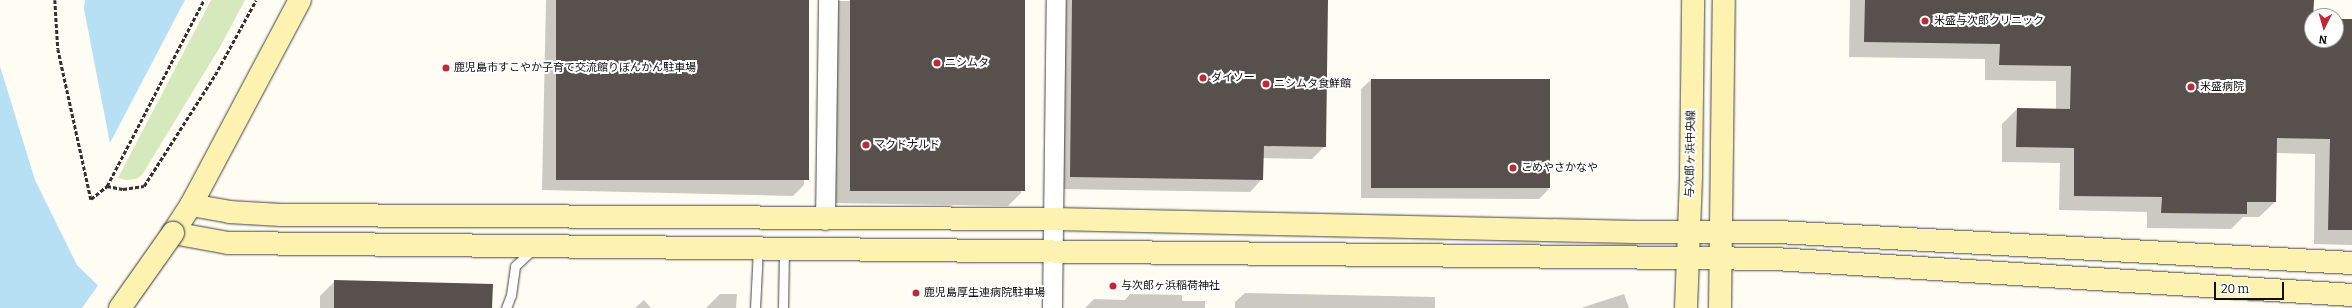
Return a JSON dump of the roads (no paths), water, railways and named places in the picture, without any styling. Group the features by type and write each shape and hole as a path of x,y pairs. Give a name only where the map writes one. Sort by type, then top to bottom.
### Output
{"street":[{"path":"120,308 191,205 300,0"},
{"path":"824,250 828,0"},
{"path":"1052,308 1054,251 1056,0"},
{"name":"与次郎ヶ浜中央線","path":"1686,308 1689,232 1693,0"},
{"path":"1720,308 1724,0"},
{"path":"191,205 229,212 281,215 825,220 1054,219 1689,232 1778,232 2352,263"},
{"path":"536,246 538,218"},
{"path":"1339,255 1340,224"},
{"path":"173,233 228,243 1339,255 1687,257 2133,281 2352,295"},
{"path":"2133,281 2136,252"}],"lane":[{"path":"506,308 511,295 515,266 536,246"},
{"path":"755,308 758,249"},
{"path":"783,308 784,249"}],"water":[{"path":"85,0 185,0 110,143 84,9"},
{"path":"0,66 35,180 77,265 121,308 0,308"}],"place":[{"name":"米盛与次郎クリニック","path":"1925,21"},
{"name":"ニシムタ","path":"937,63"},
{"name":"鹿児島市すこやか子育て交流館りぼんかん駐車場","path":"446,68"},
{"name":"ダイソー","path":"1203,78"},
{"name":"ニシムタ食鮮館","path":"1266,84"},
{"name":"米盛病院","path":"2191,87"},
{"name":"マクドナルド","path":"866,145"},
{"name":"こめやさかなや","path":"1513,168"},
{"name":"与次郎ヶ浜稲荷神社","path":"1113,286"},
{"name":"鹿児島厚生連病院駐車場","path":"916,293"}]}
